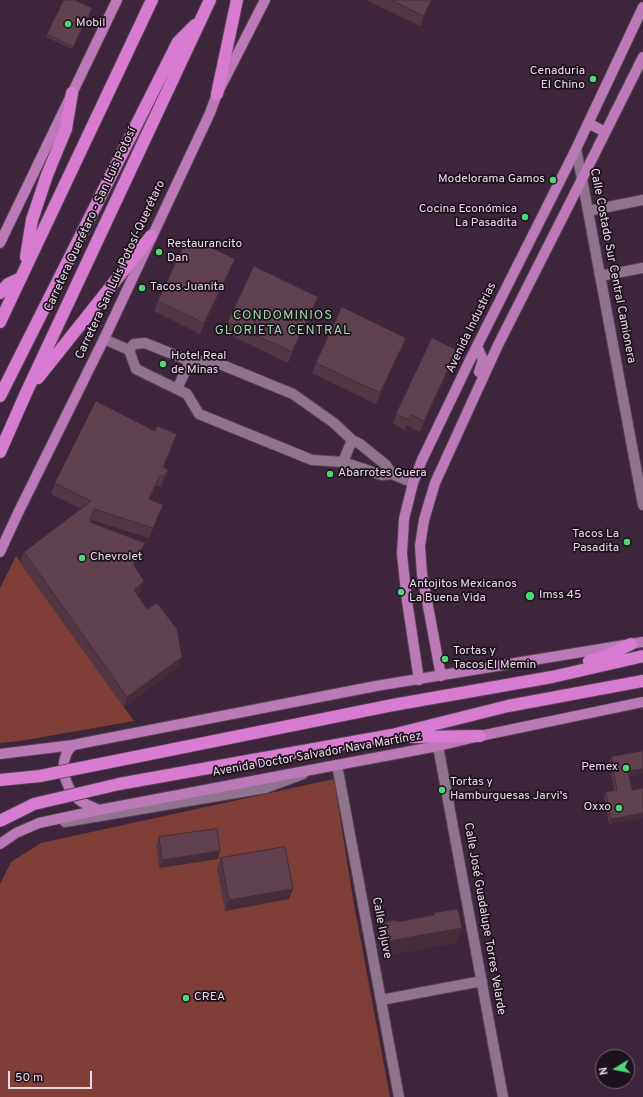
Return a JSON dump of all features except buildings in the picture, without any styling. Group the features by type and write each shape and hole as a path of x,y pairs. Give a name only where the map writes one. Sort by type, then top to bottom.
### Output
{"highway":[{"path":"0,322 152,0"},
{"name":"Carretera Querétaro - San Luis Potosí","path":"0,452 26,393 210,0"},
{"path":"217,94 237,0"},
{"path":"0,396 178,42 200,20"},
{"path":"0,293 8,284 22,275 32,220 47,175 66,129 72,93"},
{"path":"26,393 151,236"},
{"path":"552,677 570,666 612,654 631,644"},
{"path":"3,778 40,776 393,705 552,677 643,656"},
{"name":"Avenida Doctor Salvador Nava Martínez","path":"0,821 34,804 120,784 392,735 508,706 643,682"},
{"path":"392,735 415,737 480,736"}],"main road":[{"path":"0,244 117,0"},
{"name":"Carretera San Luis Potosí-Querétaro","path":"0,552 104,339 210,113 217,94 265,0"},
{"name":"Avenida Industrias","path":"419,680 402,554 404,519 413,483 422,460 477,346 576,149 643,7"},
{"path":"441,676 423,582 420,546 424,520 435,483 498,345 643,56"},
{"path":"588,123 605,132"},
{"path":"474,395 474,387 483,360 477,346"},
{"path":"0,754 73,745 368,687 419,680 643,642"},
{"name":"Avenida Doctor Salvador Nava Martínez","path":"0,844 16,833 39,823 99,813 337,764 438,746 643,702"},
{"path":"73,745 66,755 63,765 64,777 75,796 99,813"}],"street":[{"name":"Calle Costado Sur Central Camionera","path":"576,149 600,276 639,462 643,505"},
{"path":"588,211 643,200"},
{"path":"600,276 643,268"},
{"path":"104,339 129,350 136,369 187,394 199,414 312,460 343,462 382,475 392,474 413,483"},
{"path":"129,350 134,344 145,343 190,361 214,362 293,394 334,423 352,440 360,444 386,465 392,474"},
{"path":"177,389 190,361"},
{"path":"343,462 352,440"},
{"name":"Calle José Guadalupe Torres Velarde","path":"438,746 503,1097"},
{"name":"Calle Injuve","path":"337,764 399,1097"},
{"path":"381,1000 482,981"}],"shaded area":[{"path":"16,556 134,721 20,741 0,743 0,588"},
{"name":"CREA","path":"334,779 353,899 390,1097 0,1097 0,884 11,862 41,843"}],"place":[{"name":"Mobil","path":"68,24"},
{"name":"Cenaduria El Chino","path":"593,79"},
{"name":"Modelorama Gamos","path":"553,180"},
{"name":"Cocina Económica La Pasadita","path":"525,217"},
{"name":"Restaurancito Dan","path":"159,252"},
{"name":"Tacos Juanita","path":"142,288"},
{"name":"Hotel Real de Minas","path":"163,364"},
{"name":"Abarrotes Guera","path":"330,474"},
{"name":"Tacos La Pasadita","path":"627,542"},
{"name":"Chevrolet","path":"82,558"},
{"name":"Antojitos Mexicanos La Buena Vida","path":"401,592"},
{"name":"Imss 45","path":"530,596"},
{"name":"Tortas y Tacos El Memin","path":"445,659"},
{"name":"Pemex","path":"626,768"},
{"name":"Tortas y Hamburguesas Jarvi's","path":"442,790"},
{"name":"Oxxo","path":"619,808"},
{"name":"CREA","path":"186,998"}],"district":[{"name":"CONDOMINIOS GLORIETA CENTRAL","path":"283,324"}]}
